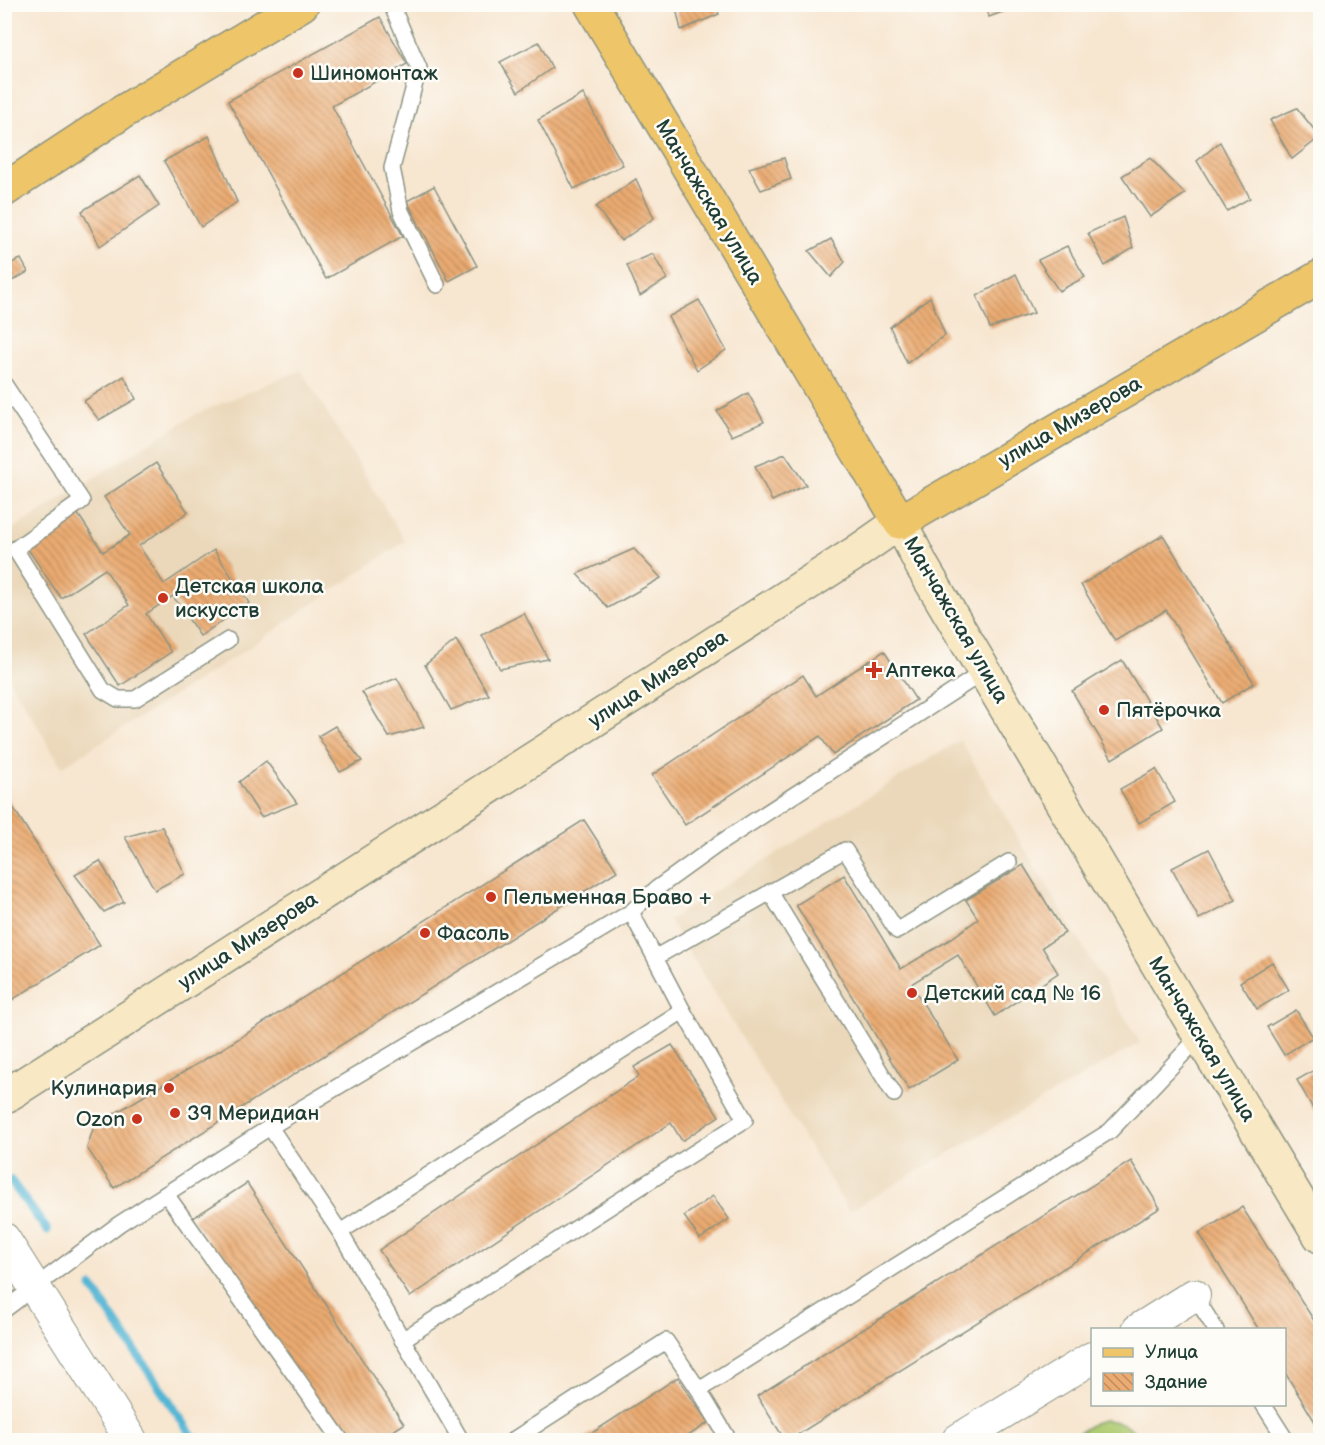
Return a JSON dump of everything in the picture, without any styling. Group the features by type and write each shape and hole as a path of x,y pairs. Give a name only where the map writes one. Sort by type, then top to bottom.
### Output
{"main road":[{"path":"4,190 121,113 302,4"},
{"name":"Манчажская улица","path":"591,4 900,522 922,566 1200,1036 1315,1216"},
{"name":"улица Мизерова","path":"4,1097 804,586 900,522 1320,277"}],"street":[{"path":"4,1239 131,1440"},
{"path":"1140,1328 1194,1295"},
{"path":"958,1440 1091,1359"}],"lane":[{"path":"391,4 419,68 392,168 401,211 437,285"},
{"path":"4,384 82,501 15,549 104,690 118,699 135,699 228,640"},
{"path":"4,1310 119,1224 165,1194 270,1127 631,912 656,889 717,845 985,671"},
{"path":"656,957 845,850 897,932 1009,862"},
{"path":"770,892 894,1094"},
{"path":"402,1340 745,1120 683,1011 631,912"},
{"path":"340,1232 683,1011"},
{"path":"699,1390 1110,1131 1200,1036"},
{"path":"270,1127 340,1232 462,1440"},
{"path":"165,1194 341,1440"},
{"path":"1194,1295 1215,1328"},
{"path":"513,1440 666,1341 729,1440"},
{"path":"1264,1406 1286,1440"}],"shaded area":[{"name":"Детская школа искусств","path":"301,370 405,541 238,655 62,767 5,672 5,534 196,414"},
{"name":"Детский сад № 16","path":"960,740 1140,1043 849,1211 669,920"}],"green space":[{"path":"1103,1420 1125,1425 1141,1440 1067,1440"}],"building":[{"path":"675,4 715,4 719,14 681,30"},
{"path":"985,4 1015,4 1016,7 989,17"},
{"path":"380,17 407,64 332,106 403,236 326,279 228,101"},
{"path":"539,42 552,68 518,92 500,62"},
{"path":"583,94 623,165 574,189 538,120"},
{"path":"1297,108 1320,137 1292,159 1270,120"},
{"path":"209,136 237,202 201,227 164,161"},
{"path":"1220,142 1250,198 1227,211 1197,161"},
{"path":"784,158 791,179 761,190 749,168"},
{"path":"1150,158 1185,194 1150,217 1122,176"},
{"path":"140,175 159,206 100,246 82,211"},
{"path":"636,179 654,218 621,241 596,207"},
{"path":"434,186 477,266 449,281 407,201"},
{"path":"1123,217 1133,248 1105,266 1088,233"},
{"path":"831,239 845,262 831,277 809,251"},
{"path":"1067,246 1085,277 1059,291 1038,260"},
{"path":"653,254 667,279 640,296 627,265"},
{"path":"21,259 28,272 10,282 4,273 4,266"},
{"path":"1016,274 1034,313 990,328 977,296"},
{"path":"930,297 945,335 907,363 890,327"},
{"path":"699,300 726,350 697,370 668,317"},
{"path":"124,376 136,399 99,420 84,401"},
{"path":"748,393 764,422 732,436 717,411"},
{"path":"785,454 806,485 772,501 755,466"},
{"name":"Детская школа искусств","path":"156,463 188,512 139,546 164,584 214,550 249,603 200,636 173,596 146,614 171,652 120,686 86,634 129,605 105,569 61,598 27,548 78,514 103,552 130,535 104,497"},
{"path":"1163,535 1254,683 1222,703 1166,610 1115,641 1081,585"},
{"path":"634,549 661,578 608,608 577,574"},
{"path":"524,613 548,659 500,669 482,635"},
{"path":"456,640 489,695 451,710 425,665"},
{"path":"884,651 916,700 833,755 820,736 685,825 652,775 803,675 816,696"},
{"path":"1122,660 1163,728 1112,759 1072,691"},
{"path":"397,678 424,727 389,737 362,692"},
{"path":"335,726 362,761 340,772 318,736"},
{"path":"266,761 297,803 261,817 239,782"},
{"path":"1156,769 1175,802 1139,823 1120,789"},
{"path":"4,793 100,945 4,1005"},
{"path":"584,820 617,871 114,1188 87,1148 94,1126 222,1049"},
{"path":"162,827 185,874 155,890 125,837"},
{"path":"1209,849 1236,900 1199,919 1172,868"},
{"path":"100,861 124,902 104,912 75,875"},
{"path":"1023,865 1065,933 1042,947 1058,973 995,1016 958,955 911,984 958,1060 909,1090 796,905 844,875 901,969 949,940 978,919 966,900"},
{"path":"1272,962 1289,990 1257,1009 1240,982"},
{"path":"1296,1010 1313,1037 1284,1055 1267,1027"},
{"path":"672,1045 719,1116 682,1141 671,1123 410,1297 379,1250 639,1076 634,1067"},
{"path":"1320,1067 1320,1121 1297,1080"},
{"path":"1131,1161 1160,1208 789,1440 785,1440 757,1396"},
{"path":"247,1183 404,1424 379,1440 338,1440 193,1218"},
{"path":"713,1196 729,1219 700,1239 684,1216"},
{"path":"1242,1207 1320,1330 1320,1430 1286,1374 1286,1328 1258,1328 1199,1233"},
{"path":"678,1377 708,1423 682,1440 581,1440"}],"waterway":[{"path":"10,1180 47,1230"},
{"path":"92,1287 195,1440"}],"place":[{"name":"Шиномонтаж","path":"298,73"},
{"name":"Детская школа искусств","path":"163,598"},
{"name":"Аптека","path":"874,670"},
{"name":"Пятёрочка","path":"1104,710"},
{"name":"Пельменная Браво +","path":"491,897"},
{"name":"Фасоль","path":"425,933"},
{"name":"Детский сад № 16","path":"912,993"},
{"name":"Кулинария","path":"169,1088"},
{"name":"39 Меридиан","path":"175,1113"},
{"name":"Ozon","path":"137,1119"}]}
